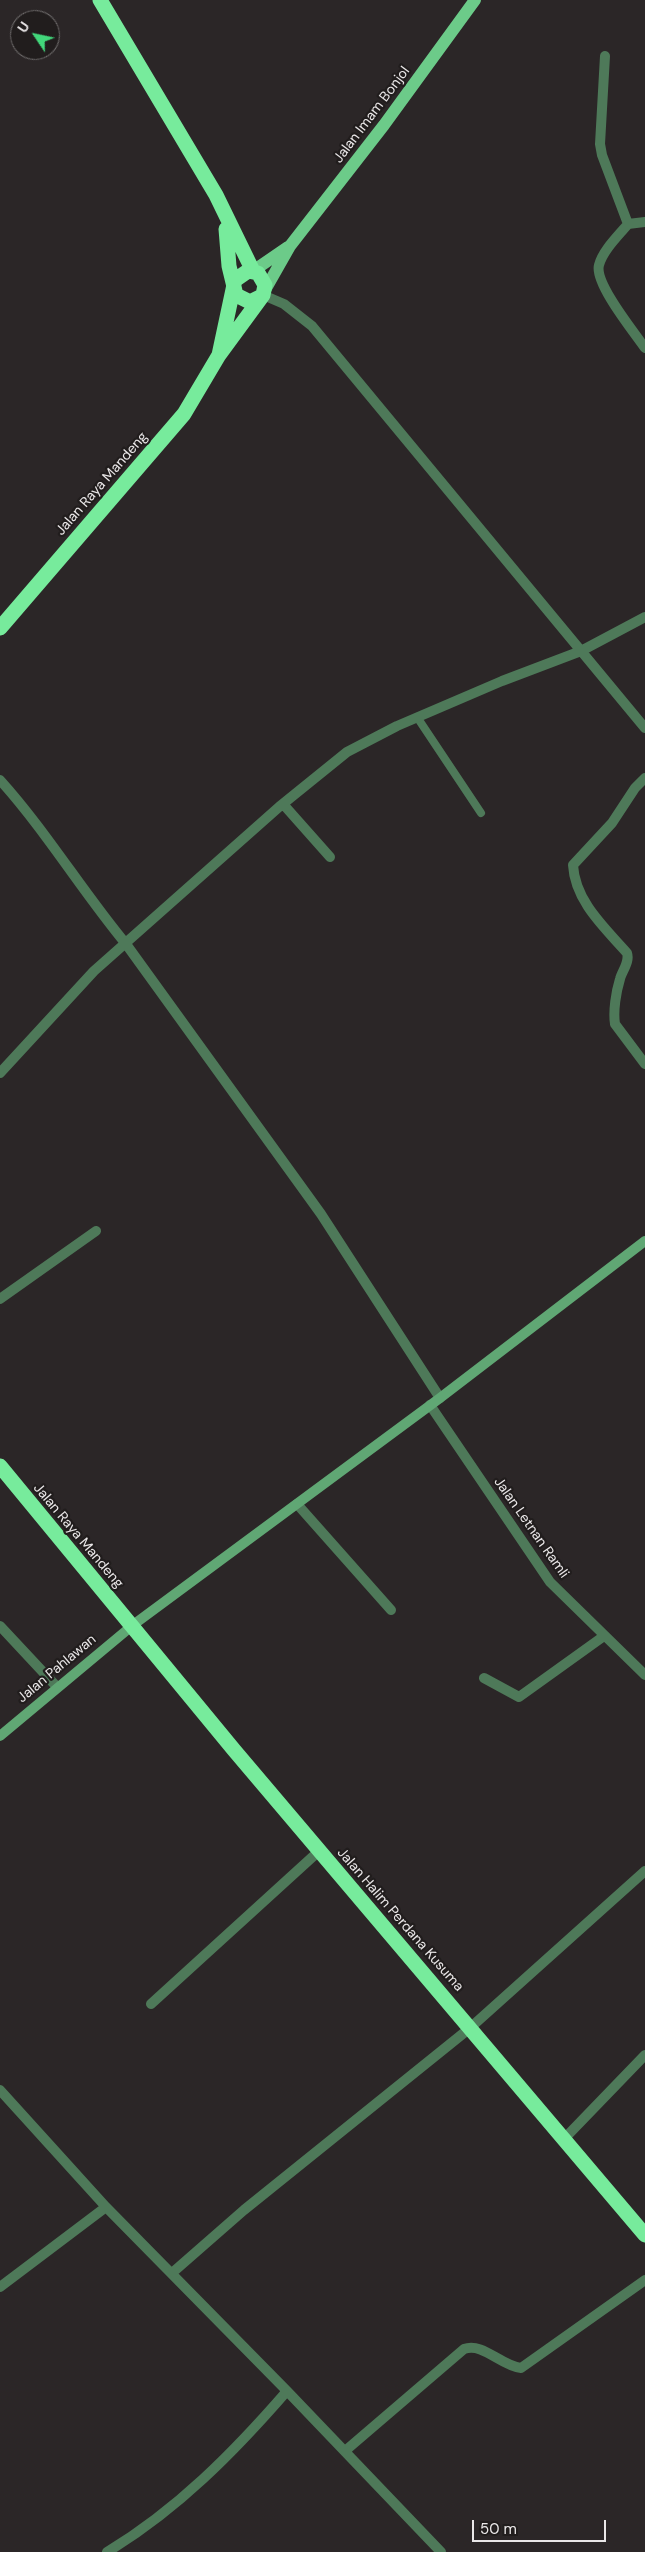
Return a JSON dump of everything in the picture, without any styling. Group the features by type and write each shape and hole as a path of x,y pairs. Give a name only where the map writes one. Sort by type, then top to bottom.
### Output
{"highway":[{"path":"100,0 211,186 253,271"},
{"path":"224,213 229,244 229,266 234,290 240,299 250,302 259,299 264,292"},
{"path":"248,271 253,271 262,276 264,292 219,356 238,276 248,271"},
{"name":"Jalan Raya Mandeng","path":"0,628 184,414 202,388 219,356"},
{"name":"Jalan Raya Mandeng","path":"0,1466 64,1546 133,1625"},
{"name":"Jalan Halim Perdana Kusuma","path":"133,1625 319,1851 645,2235"}],"main road":[{"name":"Jalan Imam Bonjol","path":"290,246 384,125 475,0"},
{"path":"253,271 290,246"},
{"path":"264,292 290,246"},
{"name":"Jalan Pahlawan","path":"0,1736 133,1625 440,1398 645,1241"}],"street":[{"path":"605,56 600,144 602,155 628,224"},
{"path":"645,222 628,224 598,266 607,292 645,348"},
{"path":"264,292 284,304 312,326 645,728"},
{"path":"0,1073 94,971 283,804 347,752 373,737 417,717 502,681 581,652 645,617"},
{"path":"645,778 635,788 612,823 574,865 574,882 582,898 597,920 629,957 619,981 614,1017 616,1024 645,1064"},
{"path":"0,780 17,799 93,904 126,944 321,1214 440,1398"},
{"path":"283,804 330,856"},
{"path":"0,1299 96,1231"},
{"name":"Jalan Letnan Ramli","path":"430,1405 550,1582 645,1675"},
{"path":"297,1504 391,1610"},
{"path":"0,1626 57,1687"},
{"path":"484,1678 519,1697 604,1636"},
{"path":"151,2004 319,1851"},
{"path":"172,2273 244,2210 470,2028 645,1872"},
{"path":"563,2140 645,2055"},
{"path":"0,2090 106,2206 288,2391 441,2552"},
{"path":"0,2287 106,2206"},
{"path":"345,2451 464,2349 478,2348 512,2367 521,2368 645,2280"},
{"path":"107,2552 149,2524 215,2470 288,2391"}],"lane":[{"path":"417,717 481,813"}]}
